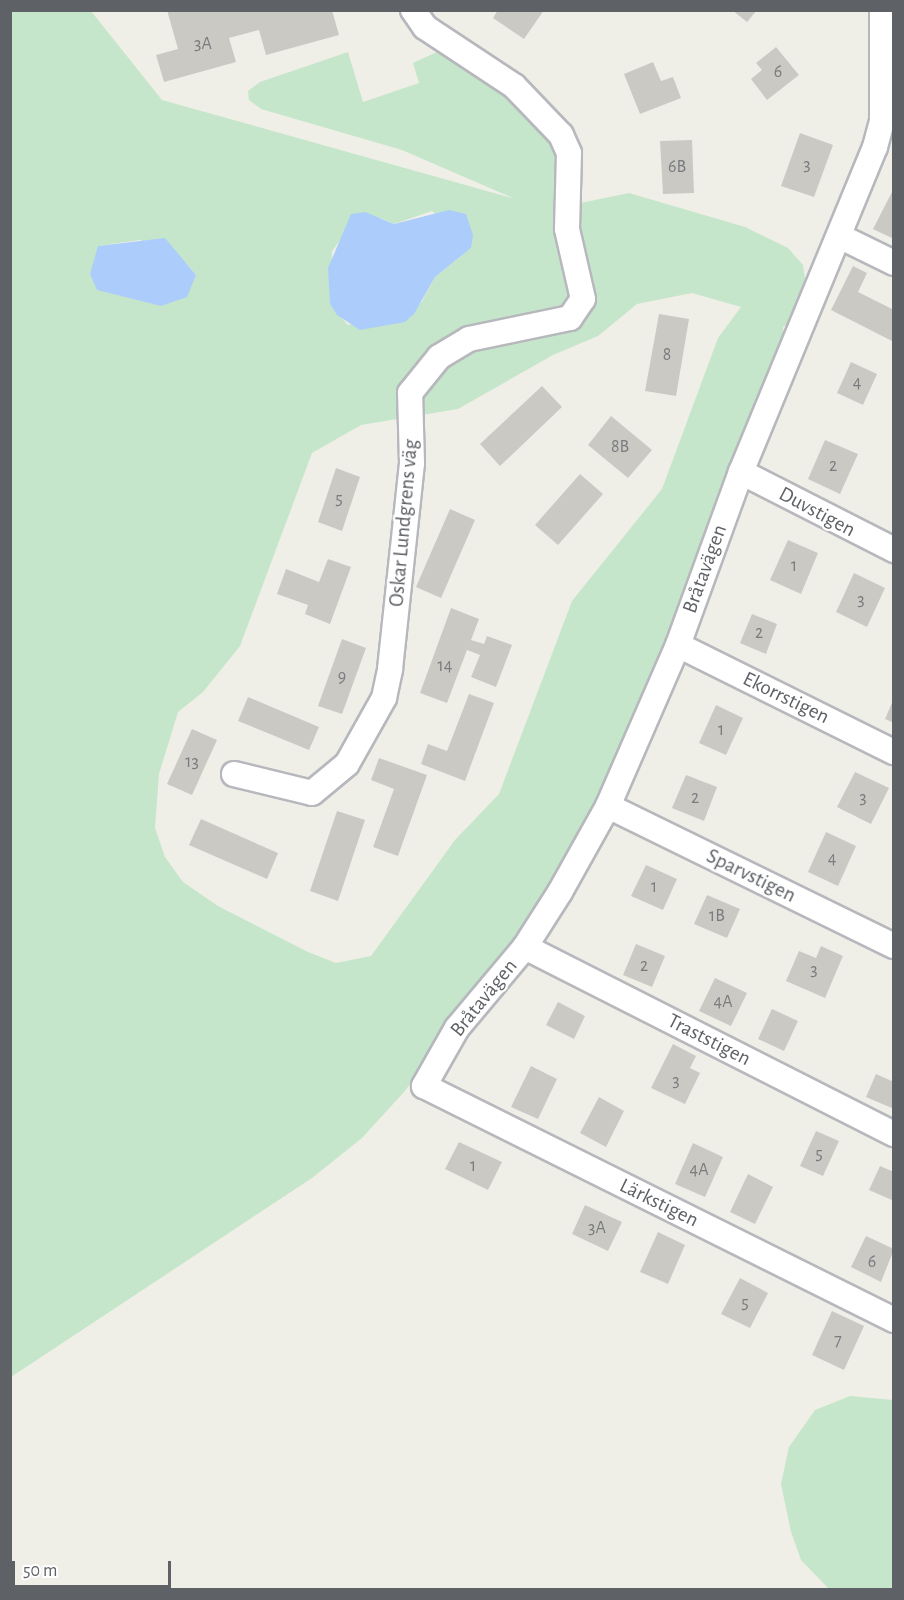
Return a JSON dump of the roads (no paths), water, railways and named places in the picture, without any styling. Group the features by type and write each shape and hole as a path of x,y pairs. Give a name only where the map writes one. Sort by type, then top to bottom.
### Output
{"street":[{"name":"Oskar Lundgrens väg","path":"234,774 312,793 347,764 384,698 390,669 412,463 410,393 439,357 469,339 570,318 583,299 567,229 569,153 561,135 514,86 425,27 413,10"},
{"name":"Bråtavägen","path":"424,1086 457,1028 525,946 608,806 678,645 741,472 841,237 882,121 882,10"},
{"path":"841,237 894,263"},
{"name":"Duvstigen","path":"741,472 894,550"},
{"name":"Ekorrstigen","path":"678,645 894,752"},
{"name":"Sparvstigen","path":"608,806 894,946"},
{"name":"Traststigen","path":"525,946 894,1134"},
{"name":"Lärkstigen","path":"424,1086 894,1320"}],"water":[{"path":"449,210 466,214 473,235 471,248 435,277 414,314 405,322 360,330 337,315 330,304 328,268 351,214 365,212 394,224"},
{"path":"165,238 196,275 187,297 161,306 97,290 90,274 98,246"}]}
